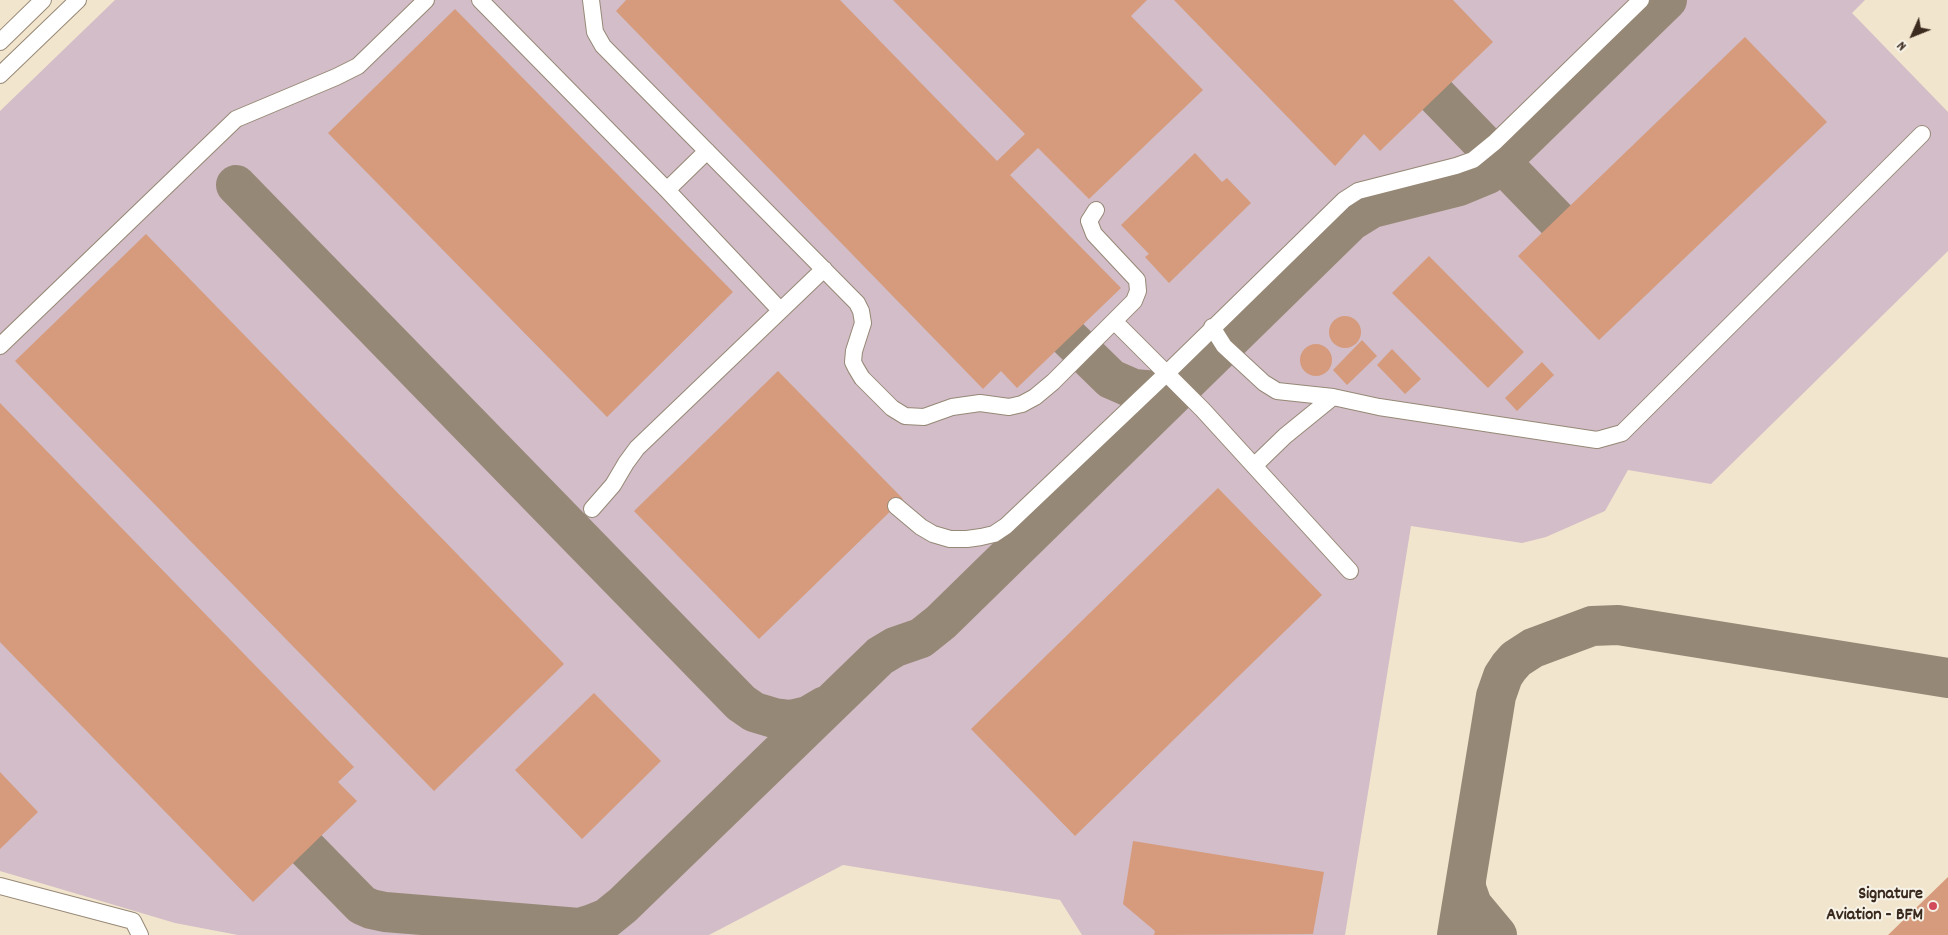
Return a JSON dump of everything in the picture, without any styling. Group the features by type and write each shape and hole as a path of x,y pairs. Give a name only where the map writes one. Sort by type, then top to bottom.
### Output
{"street":[{"path":"0,42 43,0"},
{"path":"0,75 78,0"},
{"path":"0,346 236,119 358,66 426,0"},
{"path":"480,0 667,190 780,310"},
{"path":"590,0 595,32 603,46 857,303 861,311 863,323 854,351 853,362 862,378 892,408 905,416 924,417 952,407 980,404 1009,406 1022,404 1053,382 1134,300 1138,291 1137,280 1094,234 1089,221 1096,210"},
{"path":"896,506 921,527 933,534 950,539 967,540 994,534 1006,526 1166,374 1344,200 1358,191 1473,160 1495,142 1641,0"},
{"path":"1212,327 1224,346 1264,383 1278,391 1333,397 1379,407 1597,440 1622,432 1922,134"},
{"path":"667,190 707,151"},
{"path":"592,509 614,484 626,462 637,448 824,269"},
{"path":"1114,320 1203,410 1350,572"},
{"path":"1254,466 1286,436 1333,397"},
{"path":"0,886 133,921 140,935"}],"shaded area":[{"path":"115,0 1865,0 1852,13 1948,112 1948,251 1711,484 1628,470 1605,511 1546,537 1522,543 1411,526 1345,935 1082,935 1060,900 843,865 709,935 238,935 175,923 0,871 0,111"}],"building":[{"path":"626,0 840,0 997,161 1025,134 893,0 1147,0 1131,16 1203,90 1089,199 1038,148 1010,175 1121,288 1017,388 1001,371 983,389 616,11"},
{"path":"1174,0 1453,0 1493,42 1380,151 1364,134 1335,166"},
{"path":"455,9 733,292 607,417 328,133"},
{"path":"1745,37 1827,122 1599,340 1518,256"},
{"path":"1195,153 1222,182 1227,178 1251,203 1169,283 1145,257 1149,254 1121,225"},
{"path":"146,234 564,664 434,791 15,361"},
{"path":"1429,256 1524,352 1488,388 1392,293"},
{"path":"1345,316 1357,320 1361,332 1357,344 1345,348 1333,344 1329,332 1333,320"},
{"path":"1362,340 1377,356 1347,385 1333,370"},
{"path":"1316,344 1322,345 1327,349 1331,354 1331,366 1327,371 1322,375 1316,376 1310,375 1305,371 1301,366 1300,360 1301,354 1305,349 1310,345"},
{"path":"1392,349 1421,379 1405,394 1377,365"},
{"path":"1542,362 1554,375 1517,411 1505,398"},
{"path":"778,371 903,499 759,639 634,511"},
{"path":"0,403 354,767 338,782 357,801 253,902 0,642"},
{"path":"1218,488 1322,595 1075,836 971,729"},
{"path":"594,693 661,761 582,839 515,770"},
{"path":"0,772 38,812 0,849"},
{"path":"1133,841 1324,872 1313,934 1154,935 1155,931 1123,904"},
{"name":"Signature Aviation - BFM","path":"1948,877 1948,935 1888,935"}],"taxiway":[{"path":"307,849 362,905 371,909 385,912 579,928 607,918 623,905 880,656 895,647 921,638 941,622 1351,221 1372,208 1459,186 1488,174 1667,0"},
{"path":"1437,96 1556,219"},
{"path":"236,185 741,703 754,712 774,718 791,720 808,716 825,706"},
{"path":"1069,338 1111,379 1134,389 1157,391 1177,386 1188,379"},
{"path":"1457,935 1496,696 1503,676 1509,667 1516,659 1533,648 1592,626 1618,625 1948,678"},
{"path":"1466,880 1466,888 1472,905 1497,935"}],"place":[{"name":"Signature Aviation - BFM","path":"1933,906"}]}
